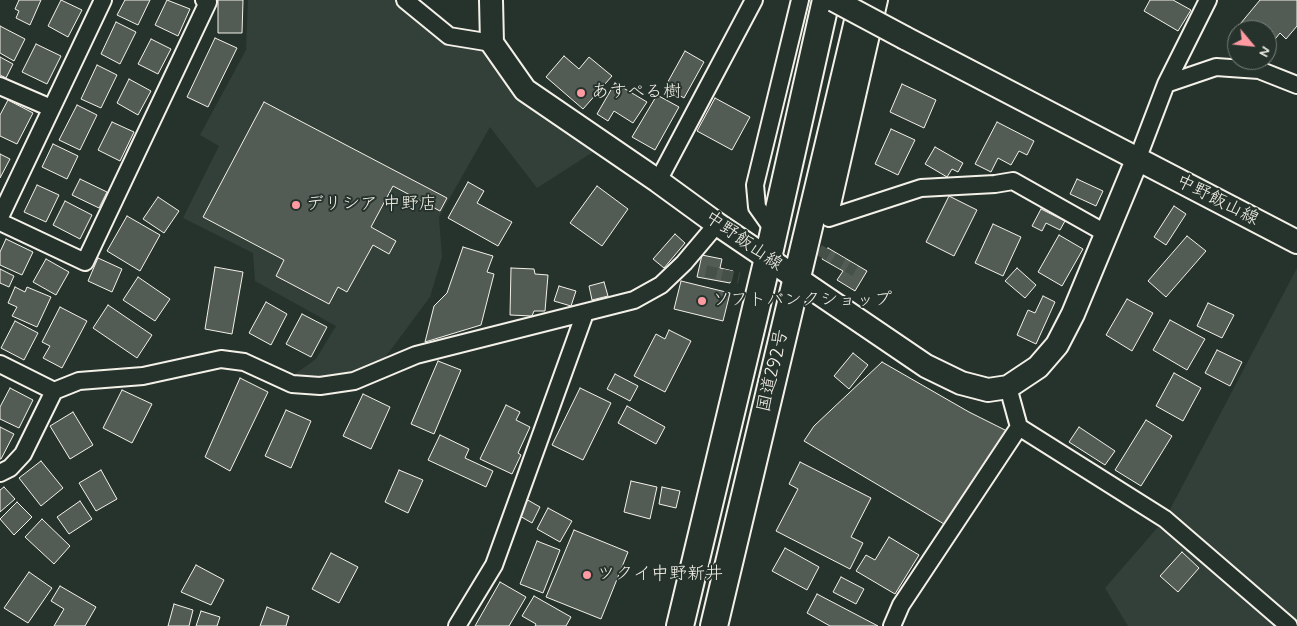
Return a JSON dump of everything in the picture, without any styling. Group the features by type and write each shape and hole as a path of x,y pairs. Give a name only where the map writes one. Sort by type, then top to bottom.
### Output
{"highway":[{"name":"国道292号","path":"680,626 768,258 826,0"},
{"name":"国道292号","path":"714,626 863,0"}],"main road":[{"path":"491,0 492,43"},
{"name":"中野飯山線","path":"834,0 1297,242"},
{"name":"中野飯山線","path":"492,43 525,90 717,224 926,366 961,383 988,390 1008,387 1038,367 1057,345 1073,314 1137,160"}],"street":[{"path":"0,217 102,0"},
{"path":"0,222 85,262 208,2 204,0"},
{"path":"405,0 449,36 492,43"},
{"path":"658,181 754,0"},
{"path":"774,231 757,207 755,185 800,0"},
{"path":"879,0 829,218 921,188 995,184 1013,181 1107,234"},
{"path":"1137,160 1166,84 1208,0"},
{"path":"1166,84 1216,67 1259,70 1297,86"},
{"path":"0,86 51,108"},
{"path":"0,473 10,468 23,454 54,391 79,380 143,376 221,359 244,362 292,384 320,386 354,381 416,355 634,300 661,285 684,263 717,224"},
{"path":"457,626 494,565 586,313"},
{"path":"0,364 54,391"},
{"path":"1008,387 1019,427 1165,519 1289,626"},
{"path":"892,626 901,605 1019,427"}],"shaded area":[{"path":"248,0 405,0 449,36 492,43 525,90 604,145 537,188 490,127 439,217 442,257 430,297 375,371 354,381 285,381 316,359 336,326 255,281 253,253 183,218 219,146 200,135 246,50"},
{"path":"1297,268 1297,626 1128,626 1105,588 1165,519"}],"building":[{"path":"19,0 41,0 30,25 16,18 19,11 15,9"},
{"path":"61,0 82,10 68,37 48,26"},
{"path":"125,0 150,0 138,25 117,15"},
{"path":"167,0 190,9 178,36 155,25"},
{"path":"218,0 243,0 242,33 218,33"},
{"path":"1150,0 1173,0 1191,10 1178,31 1144,11"},
{"path":"1260,0 1297,0 1297,26 1286,39 1280,33 1277,37 1277,20 1243,20"},
{"path":"116,22 136,32 120,64 101,54"},
{"path":"0,26 25,39 14,61 0,53"},
{"path":"215,38 237,48 208,107 187,97"},
{"path":"151,39 171,49 158,74 138,64"},
{"path":"36,44 61,56 47,84 22,72"},
{"path":"685,51 704,62 684,98 665,87"},
{"name":"あすぺる樹","path":"564,56 579,69 589,57 612,76 583,109 546,77"},
{"path":"0,57 13,64 6,78 0,75"},
{"path":"97,65 117,75 101,108 81,99"},
{"path":"129,79 151,91 138,115 117,103"},
{"path":"615,83 647,102 633,123 614,111 608,121 597,114"},
{"path":"902,84 936,100 924,128 890,112"},
{"path":"657,95 679,107 655,150 632,137"},
{"path":"715,98 750,117 732,150 697,131"},
{"path":"8,100 33,113 17,144 0,136 0,115"},
{"name":"デリシア 中野店","path":"264,102 447,198 440,211 393,186 371,227 396,241 389,254 373,245 347,292 338,287 329,304 276,276 284,260 203,217"},
{"path":"77,105 97,115 80,150 59,140"},
{"path":"112,122 134,132 120,161 98,150"},
{"path":"997,122 1034,141 1027,155 1019,151 1011,165 998,158 991,172 975,164"},
{"path":"891,129 915,140 898,175 875,164"},
{"path":"53,144 78,156 67,179 42,167"},
{"path":"935,147 963,163 958,172 952,169 947,177 925,164"},
{"path":"0,154 10,159 0,178"},
{"path":"80,179 107,192 99,208 72,195"},
{"path":"1077,179 1103,191 1096,206 1070,194"},
{"path":"468,182 484,191 477,203 512,222 498,246 448,218"},
{"path":"37,185 59,195 46,222 24,212"},
{"path":"597,186 628,209 602,246 570,223"},
{"path":"949,196 977,210 954,256 926,242"},
{"path":"158,197 179,211 164,233 143,219"},
{"path":"65,201 92,215 80,239 53,225"},
{"path":"1174,206 1186,214 1166,245 1154,237"},
{"path":"1041,209 1065,221 1060,230 1046,223 1042,231 1032,226"},
{"path":"127,216 160,235 140,271 107,251"},
{"path":"993,224 1021,237 1003,276 975,263"},
{"path":"675,234 685,243 664,268 653,259"},
{"path":"1059,235 1083,249 1062,286 1038,272"},
{"path":"1187,236 1206,251 1166,297 1148,281"},
{"path":"6,239 33,252 22,275 0,265 0,252"},
{"path":"463,247 493,256 487,272 494,274 481,325 425,342 434,306 447,293"},
{"path":"828,248 867,271 855,291 837,280 843,271 822,259"},
{"path":"702,255 722,259 720,268 733,271 730,283 697,277"},
{"path":"98,258 122,269 112,292 88,281"},
{"path":"46,259 69,272 56,295 33,282"},
{"path":"215,267 243,272 232,334 205,329"},
{"path":"511,268 534,269 535,274 548,275 545,311 534,311 532,316 510,315"},
{"path":"1017,268 1036,285 1025,298 1005,281"},
{"path":"0,269 14,276 9,287 0,283"},
{"path":"138,277 170,299 155,321 123,300"},
{"name":"ソフトバンクショップ","path":"681,281 730,293 723,321 674,309"},
{"path":"604,282 608,296 592,300 589,286"},
{"path":"559,286 576,291 571,306 554,301"},
{"path":"15,287 25,292 27,287 51,297 37,327 12,316 17,307 8,303"},
{"path":"1043,296 1055,302 1036,344 1017,335 1028,310 1035,313"},
{"path":"1127,299 1153,313 1132,351 1106,335"},
{"path":"266,302 287,314 271,345 249,333"},
{"path":"1208,303 1234,315 1222,338 1197,326"},
{"path":"108,305 152,335 137,358 93,328"},
{"path":"60,307 87,321 62,368 43,358 50,346 42,342"},
{"path":"302,314 327,327 311,357 286,344"},
{"path":"1170,320 1205,339 1187,370 1153,350"},
{"path":"15,321 38,333 24,360 1,348"},
{"path":"669,330 691,341 665,392 634,376 656,334 665,339"},
{"path":"1217,350 1242,362 1230,386 1205,373"},
{"path":"853,353 868,365 849,389 834,376"},
{"path":"438,361 461,370 434,434 411,424"},
{"path":"882,362 969,412 1007,431 944,524 804,441 814,426"},
{"path":"1174,373 1201,388 1183,421 1156,406"},
{"path":"615,374 638,386 630,401 607,389"},
{"path":"240,378 268,392 230,471 205,457"},
{"path":"10,388 33,400 19,428 0,419 0,407"},
{"path":"580,388 611,403 583,460 552,445"},
{"path":"122,390 152,404 132,443 103,428"},
{"path":"363,394 390,407 371,449 343,436"},
{"path":"506,405 520,412 516,420 530,427 518,453 521,455 512,474 480,459"},
{"path":"627,406 665,427 656,444 618,423"},
{"path":"286,410 311,421 291,468 265,456"},
{"path":"73,412 93,445 70,459 50,426"},
{"path":"1146,420 1172,436 1141,486 1115,470"},
{"path":"0,427 14,434 1,459 0,459"},
{"path":"1079,427 1115,451 1105,465 1069,442"},
{"path":"440,435 469,449 465,458 493,471 486,487 428,460"},
{"path":"41,461 63,488 41,506 19,478"},
{"path":"800,462 871,498 851,537 863,543 850,569 776,531 798,489 789,484"},
{"path":"101,470 117,499 96,511 79,483"},
{"path":"399,470 423,480 408,513 385,502"},
{"path":"631,481 657,487 650,519 624,512"},
{"path":"4,487 15,499 0,512 0,490"},
{"path":"662,487 680,491 676,508 659,504"},
{"path":"526,499 540,507 532,523 518,515"},
{"path":"80,501 92,519 69,534 57,517"},
{"path":"17,502 32,517 14,535 0,519"},
{"path":"548,508 572,521 560,542 537,529"},
{"path":"42,519 70,546 54,564 25,537"},
{"name":"ツクイ中野新井","path":"574,530 628,552 601,619 546,597"},
{"path":"889,537 919,555 895,594 856,571 866,555 875,560"},
{"path":"537,541 560,550 543,593 520,584"},
{"path":"785,548 819,567 807,590 772,571"},
{"path":"1182,552 1199,568 1178,592 1160,576"},
{"path":"331,553 358,567 339,603 312,589"},
{"path":"196,565 224,580 211,605 181,592"},
{"path":"29,572 52,588 28,623 4,608"},
{"path":"841,577 864,589 856,604 833,592"},
{"path":"500,582 526,597 509,626 475,626"},
{"path":"60,586 96,607 85,626 54,626 64,609 51,601"},
{"path":"817,594 878,626 830,626 807,613"},
{"path":"534,596 571,617 566,626 535,626 536,624 522,616"},
{"path":"174,604 193,610 189,626 168,626"},
{"path":"267,607 289,616 286,626 260,626"},
{"path":"201,611 220,617 217,626 196,626"}],"tunnel":[{"path":"819,250 855,271"},
{"path":"706,271 739,278"}],"place":[{"name":"あすぺる樹","path":"581,93"},
{"name":"デリシア 中野店","path":"296,205"},
{"name":"ソフトバンクショップ","path":"702,301"},
{"name":"ツクイ中野新井","path":"587,575"}]}
